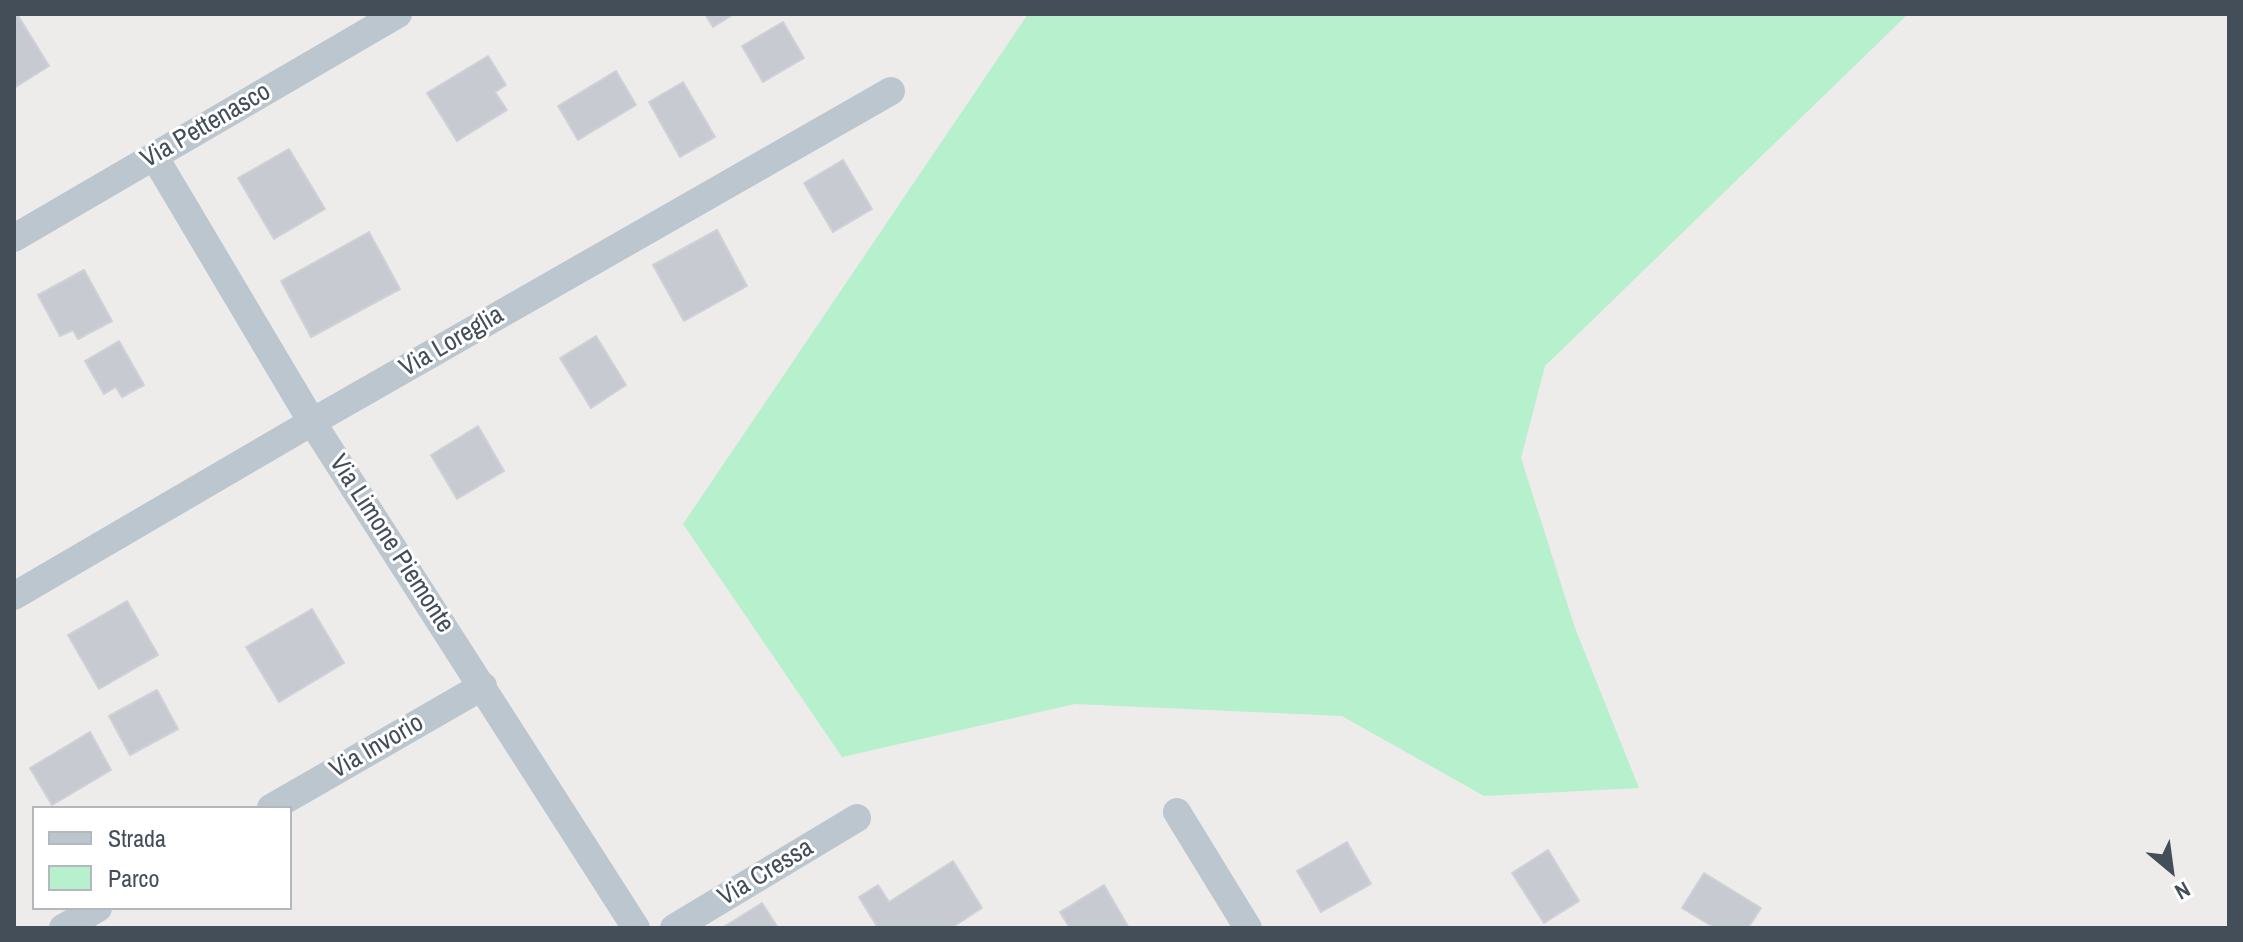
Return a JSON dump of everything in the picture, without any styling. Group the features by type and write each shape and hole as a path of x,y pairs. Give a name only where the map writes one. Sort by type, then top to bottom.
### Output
{"street":[{"name":"Via Pettenasco","path":"14,238 398,14"},
{"name":"Via Loreglia","path":"14,596 891,91"},
{"name":"Via Limone Piemonte","path":"154,156 312,422 636,928"},
{"name":"Via Invorio","path":"274,806 483,686"},
{"path":"1177,812 1248,928"},
{"name":"Via Cressa","path":"674,928 857,818"},
{"path":"63,928 94,910"}],"green space":[{"path":"1028,14 1908,14 1545,366 1521,458 1575,628 1639,788 1484,796 1342,716 1075,704 842,757 683,524"}],"building":[{"path":"14,14 17,14 49,66 14,88"},
{"path":"705,14 734,14 713,27"},
{"path":"783,22 804,58 763,82 742,46"},
{"path":"488,56 506,85 495,92 507,110 457,141 427,93"},
{"path":"616,71 636,105 578,140 558,106"},
{"path":"683,82 715,137 680,157 649,102"},
{"path":"289,149 325,209 274,239 238,178"},
{"path":"843,160 872,209 833,232 804,183"},
{"path":"717,230 747,286 684,321 653,265"},
{"path":"369,232 400,289 311,337 281,281"},
{"path":"84,270 112,321 78,339 73,330 60,336 38,295"},
{"path":"596,336 626,385 591,408 560,358"},
{"path":"119,341 144,385 122,397 116,387 104,394 85,361"},
{"path":"478,426 504,471 457,499 431,455"},
{"path":"127,601 158,655 99,689 68,635"},
{"path":"312,609 344,663 279,702 246,647"},
{"path":"157,690 178,729 130,755 109,716"},
{"path":"90,732 111,770 52,805 30,768"},
{"path":"1347,842 1371,884 1321,912 1297,871"},
{"path":"1548,850 1579,901 1544,923 1512,873"},
{"path":"953,861 982,908 951,928 878,928 859,897 878,885 889,902"},
{"path":"1704,873 1761,908 1748,928 1715,928 1682,908"},
{"path":"1104,885 1129,928 1070,928 1060,912"},
{"path":"762,903 778,928 722,928"}]}
